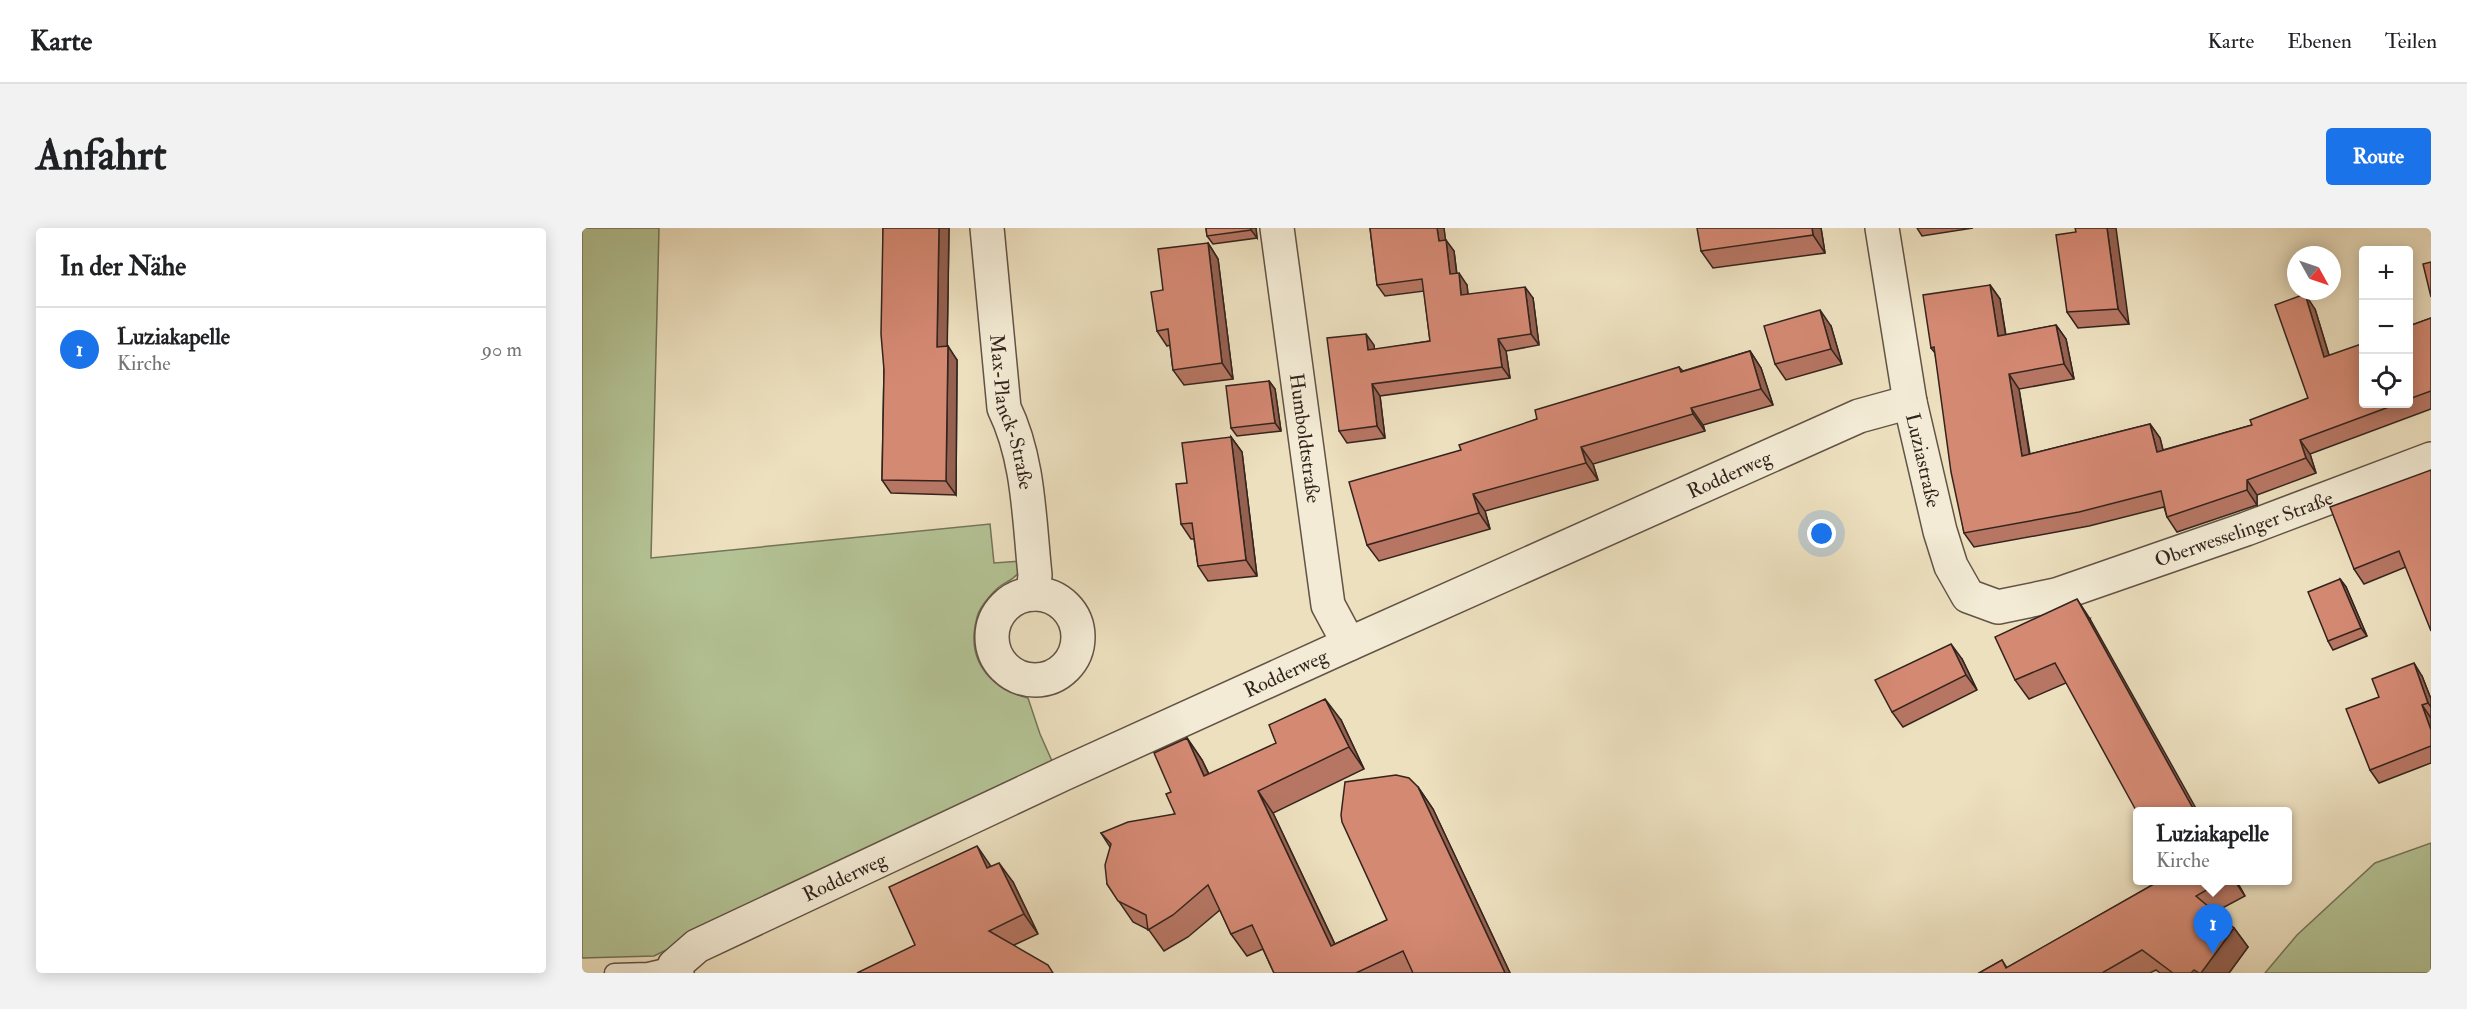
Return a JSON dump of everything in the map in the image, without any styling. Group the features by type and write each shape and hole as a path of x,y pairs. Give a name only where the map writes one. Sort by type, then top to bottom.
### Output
{"street":[{"name":"Max-Planck-Straße","path":"987,228 1004,408 1016,432 1022,456 1035,575 1033,594"},
{"name":"Humboldtstraße","path":"1277,228 1328,605 1349,644"},
{"name":"Luziastraße","path":"1882,228 1910,402 1940,531 1951,566 1968,596 1998,607 2056,595"},
{"name":"Rodderweg","path":"675,970 697,946 1063,774 1859,416 1910,402"},
{"name":"Oberwesselinger Straße","path":"2056,595 2246,529 2431,459"}],"lane":[{"path":"614,973 675,970"}],"green space":[{"path":"582,228 659,228 651,558 990,524 994,563 1020,561 1020,566 1017,574 999,587 979,611 974,634 977,658 982,668 997,683 1006,690 1028,698 1052,761 654,956 582,958"},
{"path":"2431,843 2431,973 2265,973 2297,935 2375,863"}],"building":[{"path":"883,228 939,228 937,347 948,346 946,481 882,480"},
{"path":"1206,228 1251,228 1251,230 1207,236"},
{"path":"1370,228 1437,228 1439,241 1446,240 1450,274 1459,273 1461,295 1525,287 1531,334 1498,339 1502,367 1372,384 1377,426 1339,431 1327,338 1366,334 1368,350 1430,341 1422,279 1377,285"},
{"path":"1697,228 1812,228 1813,235 1701,251"},
{"path":"2075,228 2107,228 2118,309 2067,312 2056,235 2076,232"},
{"path":"1208,243 1222,363 1173,370 1168,329 1157,331 1151,292 1163,290 1158,249"},
{"path":"2431,262 2431,297 2423,264"},
{"path":"1990,285 1998,336 2056,325 2064,364 2009,374 2022,456 2150,424 2157,452 2252,425 2250,420 2308,398 2275,305 2289,300 2307,300 2324,357 2359,345 2359,408 2386,408 2300,440 2306,458 2247,480 2247,490 2167,517 2161,491 2079,512 1964,533 1951,472 1934,347 1931,348 1923,295"},
{"path":"1820,310 1831,349 1775,364 1764,326"},
{"path":"2431,318 2431,391 2413,398 2413,354 2413,325"},
{"path":"1750,351 1761,389 1691,408 1693,414 1581,447 1586,463 1473,494 1479,513 1367,545 1349,482 1461,450 1459,445 1537,419 1535,410 1679,367 1681,372"},
{"path":"1269,381 1275,423 1231,428 1226,386"},
{"path":"1231,437 1246,560 1198,566 1192,523 1181,524 1176,484 1187,483 1182,443"},
{"path":"2431,470 2431,631 2399,551 2354,569 2330,507"},
{"path":"2340,579 2361,628 2328,641 2308,592"},
{"path":"2077,599 2192,807 2134,807 2055,663 2015,680 1995,637"},
{"path":"1951,644 1966,675 1892,712 1875,680"},
{"path":"2414,663 2428,703 2422,705 2431,730 2431,746 2370,770 2346,709 2379,697 2372,679"},
{"path":"1325,699 1349,747 1258,791 1331,946 1387,920 1342,822 1345,782 1396,775 1409,778 1418,787 1505,973 1413,973 1403,951 1356,973 1274,973 1252,925 1231,934 1208,885 1173,915 1148,930 1146,915 1118,901 1107,884 1105,865 1111,844 1101,833 1128,822 1175,814 1166,794 1171,792 1154,753 1187,738 1204,776 1276,743 1269,725"},
{"path":"977,846 987,868 999,863 1024,914 989,931 1048,965 1053,973 857,973 915,945 889,887"},
{"path":"2152,885 2215,885 2196,896 2234,928 2201,973 2194,970 2191,973 2173,973 2142,950 2102,973 1979,973 2002,960 2006,968"}],"place":[{"name":"Luziakapelle","path":"2213,954"}]}
